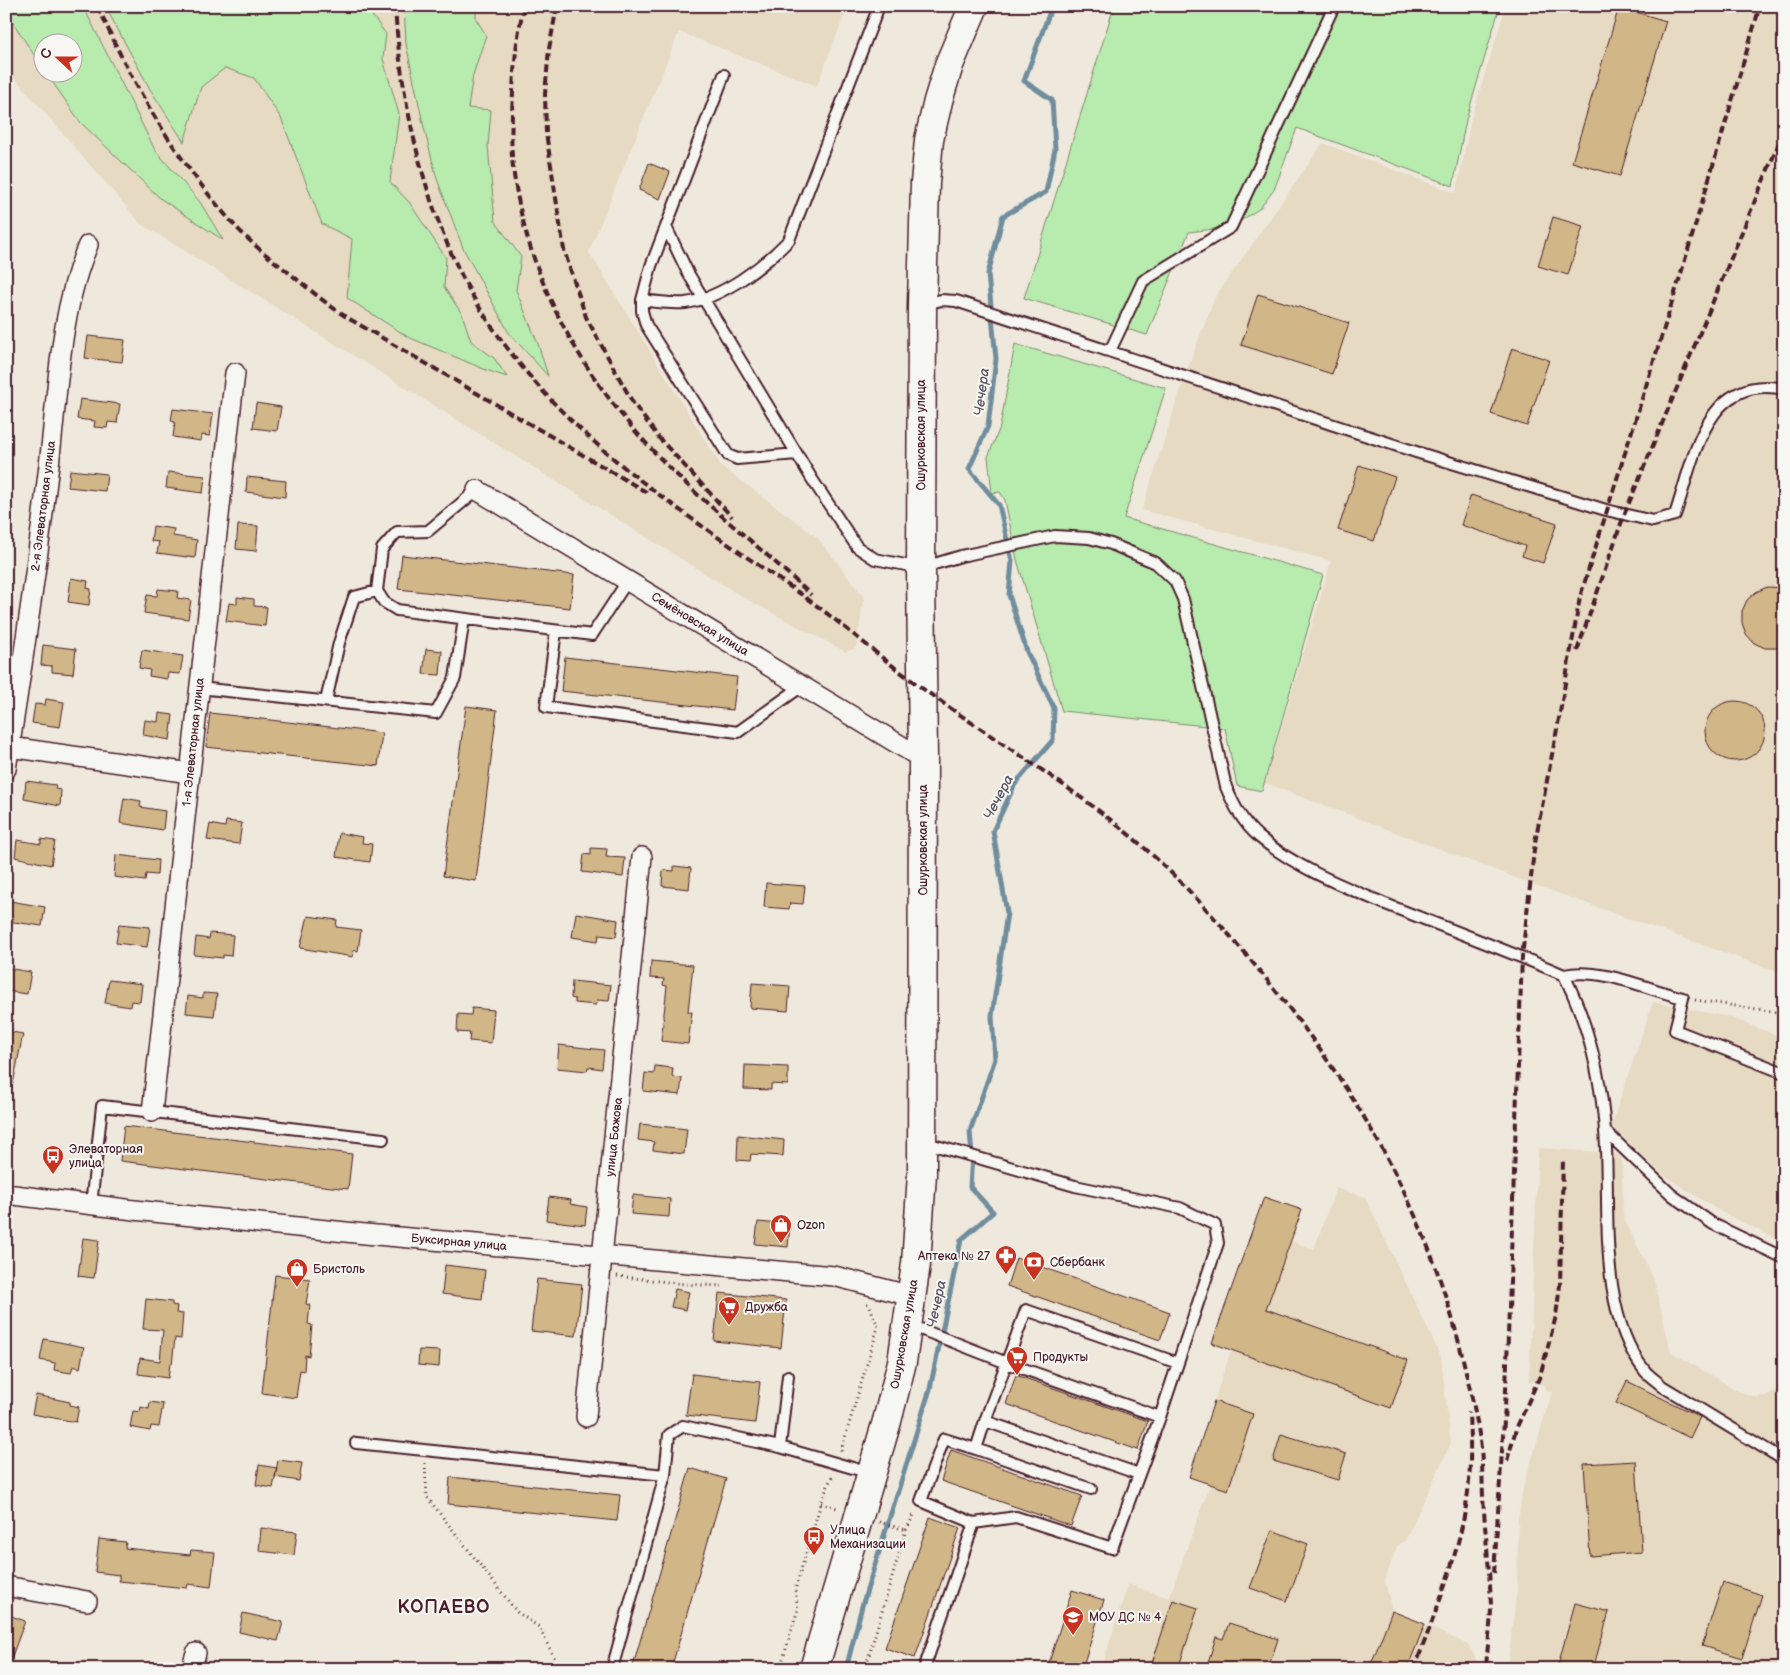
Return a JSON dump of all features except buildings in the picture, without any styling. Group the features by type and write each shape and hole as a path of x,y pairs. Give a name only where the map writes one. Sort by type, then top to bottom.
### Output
{"street":[{"name":"Ошурковская улица","path":"814,1669 902,1362 916,1264 922,1142 922,306 929,140 949,65 974,6"},
{"name":"2-я Элеваторная улица","path":"6,769 41,532 67,315 78,269 88,245"},
{"name":"1-я Элеваторная улица","path":"152,1112 235,373"},
{"name":"Семёновская улица","path":"477,490 923,759"},
{"path":"10,747 190,773"},
{"name":"улица Бажова","path":"586,1417 642,856"},
{"name":"Буксирная улица","path":"6,1194 91,1205 365,1234 834,1276 911,1296"},
{"path":"6,1586 86,1601"}],"lane":[{"path":"642,300 685,303 704,299 742,278 772,258 789,240 880,6"},
{"path":"1110,351 1143,281 1231,226 1334,6"},
{"path":"724,75 651,266 642,300 642,312 646,325 728,455 737,459 797,454"},
{"path":"666,227 688,273 797,454 857,546 865,554 883,562 921,568 961,556 1055,536 1074,535 1111,544 1156,563 1175,581 1184,599 1226,786 1233,805 1258,836 1286,856 1325,878 1429,922 1564,975 1580,972 1604,976 1683,998 1674,1030 1784,1073"},
{"path":"922,306 941,300 956,301 1416,452 1624,515 1653,521 1676,515 1702,434 1720,404 1746,389 1761,386 1784,389"},
{"path":"477,490 428,531 397,532 382,549 377,591 384,602 397,610 592,636 628,580"},
{"path":"326,701 339,643 354,597 377,591"},
{"path":"199,688 436,713 455,678 464,618"},
{"path":"556,631 546,706 738,732 802,686"},
{"path":"1564,975 1585,1027 1601,1086 1606,1131 1608,1239 1613,1291 1631,1348 1646,1371 1662,1386 1784,1460"},
{"path":"91,1205 102,1106 383,1139"},
{"path":"1606,1131 1672,1195 1713,1224 1784,1258"},
{"path":"922,1142 1075,1186 1180,1208 1215,1225 1218,1243 1160,1417 1112,1548 1016,1517 974,1523 921,1501 944,1438 1091,1490"},
{"path":"976,1449 1026,1310 1178,1363"},
{"path":"907,1324 1007,1364 1160,1417"},
{"path":"780,1448 788,1376"},
{"path":"986,1421 1139,1474"},
{"path":"612,1669 664,1475 670,1435 683,1426 780,1448 871,1473"},
{"path":"356,1443 664,1475"},
{"path":"924,1669 974,1523"}],"path":[{"path":"1683,998 1784,1012"},
{"path":"600,1274 684,1284 725,1286"},
{"path":"780,1669 798,1609 795,1590 821,1503 837,1464 878,1327 869,1304 861,1302"},
{"path":"424,1450 427,1497 517,1612 539,1627 557,1663 564,1669"},
{"path":"865,1669 906,1530 921,1501"},
{"path":"882,1522 906,1530"}],"shaded area":[{"path":"6,6 848,6 817,86 679,32 589,252 721,466 817,537 864,597 856,648 846,652 746,599 141,224 6,68"},
{"path":"1506,6 1784,6 1784,974 1529,883 1265,783 1331,561 1142,510 1185,375 1215,297 1323,143 1456,193 1471,119"},
{"path":"1653,1002 1729,1017 1784,1038 1783,1242 1721,1212 1665,1176 1611,1126"},
{"path":"1538,1148 1615,1153 1622,1159 1623,1216 1654,1280 1671,1352 1740,1392 1756,1397 1765,1396 1784,1386 1784,1669 1507,1669 1517,1589 1518,1519 1523,1488 1552,1392 1547,1390 1544,1385 1529,1381"},
{"path":"1336,1188 1365,1197 1441,1357 1451,1443 1405,1541 1397,1546 1385,1581 1392,1610 1469,1645 1476,1659 1474,1669 1101,1669 1128,1584 1169,1598 1210,1484 1214,1401 1231,1350 1212,1343 1265,1197 1302,1210 1291,1241 1314,1249"}],"green space":[{"path":"6,6 83,6 155,150 200,202 223,240 161,199 81,123 52,82 82,82 82,32 32,32 32,52 6,12"},
{"path":"105,6 372,6 371,14 386,34 383,59 399,114 390,182 409,202 446,258 444,287 462,314 471,341 494,358 507,377 408,337 347,298 352,239 322,224 281,118 254,78 225,68 201,87 184,142 150,89"},
{"path":"404,6 476,6 476,19 486,35 473,75 468,108 491,110 488,146 495,221 521,257 516,290 538,344 548,376 509,333 463,248 437,179 424,128 406,44"},
{"path":"1114,6 1500,6 1466,120 1453,186 1297,128 1274,190 1259,209 1231,227 1189,232 1147,335 1024,298"},
{"path":"1015,344 1166,388 1124,518 1323,575 1262,791 1237,786 1225,728 1062,711 1017,560 1005,500 1000,492 992,493 988,457 1000,427"}],"waterway":[{"name":"Чечера","path":"846,1669 862,1606 930,1389 961,1240 993,1212 970,1187 972,1156 970,1131 995,1059 992,1016 1007,913 993,831 1015,784 1053,740 1054,708 1027,652 1009,595 1012,561 999,505 969,469 988,426 996,359 988,274 1003,216 1046,192 1055,149 1052,100 1024,81 1052,6"}],"railway":[{"path":"98,6 141,94 176,150 215,202 236,227 255,245 317,296 348,318 648,493"},
{"path":"395,6 407,108 424,176 446,241 478,306 538,386 578,427 636,477 729,545 809,600 926,691 1089,803 1140,844 1189,890 1234,941 1263,975 1329,1063 1385,1153 1408,1201 1429,1250 1447,1301 1462,1355 1475,1412 1482,1456 1483,1503 1491,1606 1486,1669"},
{"path":"524,6 514,71 513,167 520,208 531,248 545,287 562,324 606,395 660,458 811,595"},
{"path":"557,6 549,49 545,94 546,133 564,250 586,317 633,403 659,438 732,517"},
{"path":"1494,1573 1506,1390 1522,957 1535,842 1580,597 1680,277 1760,6"},
{"path":"1577,651 1624,515 1784,131"},
{"path":"1507,1461 1516,1429 1540,1376 1556,1316 1560,1285 1563,1160"},
{"path":"1414,1669 1448,1576 1462,1528 1470,1472 1469,1412"}],"place":[{"name":"Элеваторная улица","path":"53,1175"},
{"name":"Ozon","path":"781,1244"},
{"name":"Аптека № 27","path":"1006,1275"},
{"name":"Сбербанк","path":"1034,1281"},
{"name":"Бристоль","path":"297,1288"},
{"name":"Дружба","path":"729,1326"},
{"name":"Продукты","path":"1017,1376"},
{"name":"Улица Механизации","path":"814,1556"},
{"name":"МОУ ДС № 4","path":"1073,1636"}],"district":[{"name":"КОПАЕВО","path":"444,1607"}]}
